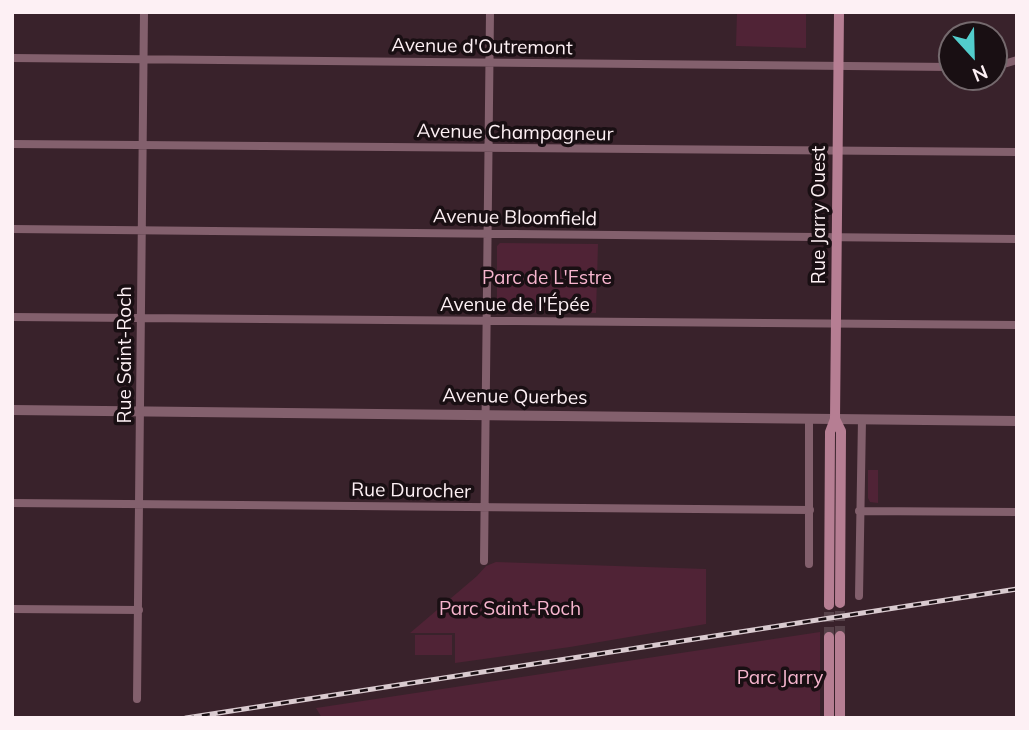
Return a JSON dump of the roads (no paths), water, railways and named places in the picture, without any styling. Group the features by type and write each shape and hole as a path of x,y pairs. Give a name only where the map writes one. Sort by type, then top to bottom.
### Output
{"main road":[{"name":"Rue Jarry Ouest","path":"835,604 830,432 835,419 839,12"},
{"path":"829,718 834,636 840,718"}],"street":[{"name":"Rue Saint-Roch","path":"137,699 144,12"},
{"path":"484,561 490,12"},
{"name":"Avenue d'Outremont","path":"12,58 938,67"},
{"name":"Avenue Champagneur","path":"12,144 1017,152"},
{"name":"Avenue Bloomfield","path":"12,229 1017,239"},
{"name":"Avenue de l'Épée","path":"12,317 1017,326"},
{"name":"Avenue Querbes","path":"12,410 1017,421"},
{"path":"809,419 809,564"},
{"path":"859,596 862,419"},
{"name":"Rue Durocher","path":"12,503 810,510"},
{"path":"859,511 1017,512"},
{"path":"12,609 139,610"}],"tunnel":[{"path":"840,603 840,636"},
{"path":"829,605 829,637"}],"railway":[{"path":"186,718 1017,589"}],"park label":[{"name":"Parc de L'Estre","path":"547,278"},
{"name":"Parc Saint-Roch","path":"510,609"},
{"name":"Parc Jarry","path":"780,678"}]}
